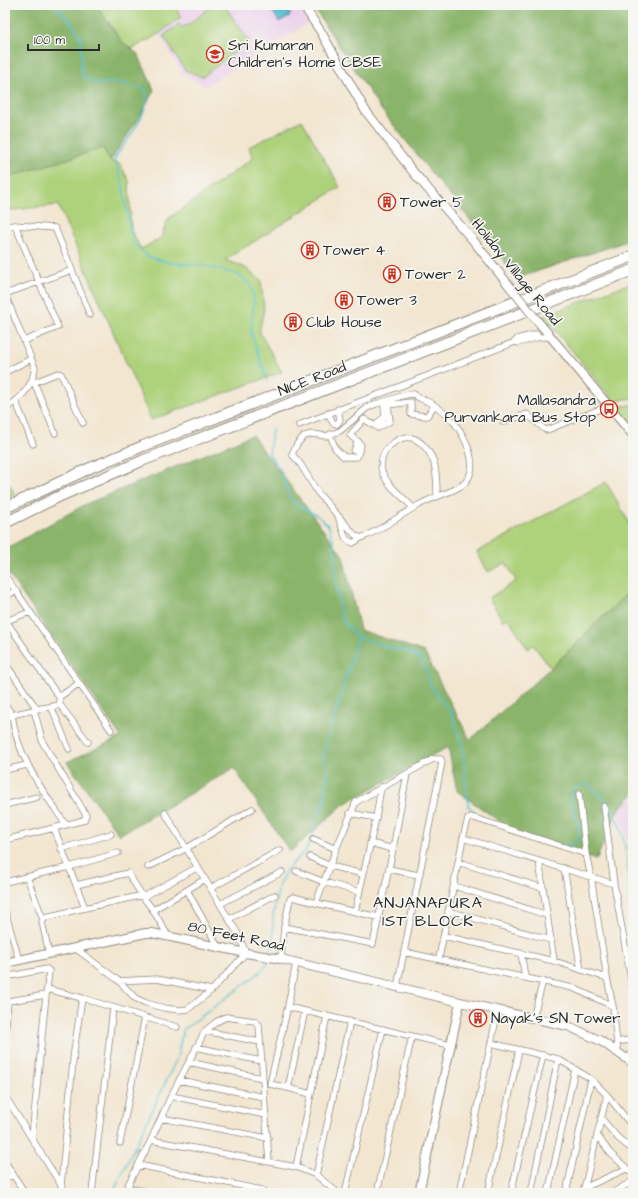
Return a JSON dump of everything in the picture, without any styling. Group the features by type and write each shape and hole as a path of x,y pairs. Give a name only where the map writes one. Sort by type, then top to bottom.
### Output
{"highway":[{"name":"NICE Road","path":"5,508 90,468 143,446 633,256"},
{"name":"NICE Road","path":"5,523 58,497 137,462 633,270"}],"street":[{"name":"Holiday Village Road","path":"303,5 321,32 365,110 414,172 472,239 535,318 633,435"},
{"path":"15,225 58,327 24,341"},
{"path":"5,226 15,225 54,228 90,315"},
{"path":"55,434 32,383 35,368 5,294 72,270"},
{"path":"299,425 515,342 518,343 539,337 551,337"},
{"path":"5,372 31,359"},
{"path":"5,409 16,402 32,383 58,373 62,374 83,423"},
{"path":"339,516 346,539 353,543 371,534 413,508 461,485 469,477 472,470 470,453 464,438 453,422 427,401 418,399 414,394 405,395 367,408 340,431 326,436 313,434 304,436 297,444 292,454 301,465 318,493 339,516 355,535 361,538"},
{"path":"16,402 33,444"},
{"path":"378,422 386,417 384,406 411,402 411,414 427,416 434,406"},
{"path":"330,434 336,448 344,457 357,457 361,447 350,435 364,419 378,428 390,421 388,405"},
{"path":"502,422 527,414 547,430 608,406"},
{"path":"337,424 340,420 338,409"},
{"path":"328,413 333,423 337,424 340,431"},
{"path":"413,508 393,489 381,467 383,455 387,448 394,442 411,438 427,449 432,459 436,476 437,496"},
{"path":"354,451 358,442"},
{"path":"5,576 110,730"},
{"path":"5,596 16,591"},
{"path":"30,612 6,622 60,697 60,705 88,742"},
{"path":"5,663 36,710 43,742 86,816 84,820 5,840"},
{"path":"60,697 78,684"},
{"path":"5,704 12,715 14,728 27,765 40,788 66,824"},
{"path":"5,717 60,705"},
{"path":"51,706 69,749"},
{"path":"316,903 350,813 356,802 433,759 441,759 442,762 418,875 397,987"},
{"path":"5,770 27,765"},
{"path":"284,927 373,944 407,774"},
{"path":"355,912 376,818 381,787"},
{"path":"579,794 586,854 613,1006 618,1053"},
{"path":"5,805 37,796"},
{"path":"604,806 614,884 633,991"},
{"path":"148,867 187,848 252,809"},
{"path":"76,948 119,981 135,998 164,1008 179,1010 188,1008 212,990 246,953 238,934 165,813"},
{"path":"350,813 376,818"},
{"path":"439,958 468,819 471,817 586,854"},
{"path":"54,828 85,908"},
{"path":"61,849 111,834"},
{"path":"463,838 614,884"},
{"path":"313,839 336,849"},
{"path":"370,843 393,849"},
{"path":"211,888 280,850"},
{"path":"5,882 118,854"},
{"path":"310,856 330,866 363,874"},
{"path":"539,861 554,961"},
{"path":"458,862 543,888"},
{"path":"43,919 46,917 139,896 143,897 198,867"},
{"path":"564,868 581,970"},
{"path":"389,869 418,875"},
{"path":"296,871 324,882 359,892"},
{"path":"220,904 282,872"},
{"path":"76,885 128,873 153,910 168,936"},
{"path":"27,877 43,919 42,922 49,953"},
{"path":"153,910 205,879"},
{"path":"454,886 547,915"},
{"path":"187,890 218,947"},
{"path":"229,919 275,895"},
{"path":"281,959 284,927 290,899 293,897 378,918"},
{"path":"5,911 19,960"},
{"path":"448,911 551,940"},
{"name":"80 Feet Road","path":"5,963 146,933 168,936 281,959 568,1026 602,1041 618,1053 630,1057"},
{"path":"444,936 554,961 607,978"},
{"path":"404,952 439,958 573,988 613,1006"},
{"path":"520,953 525,977"},
{"path":"296,963 288,1006 270,1084 311,1094"},
{"path":"5,977 47,969 49,971 32,1137"},
{"path":"119,981 157,979 212,990"},
{"path":"533,1018 543,981"},
{"path":"5,1037 6,1001 46,992 82,998 177,1027"},
{"path":"60,1185 74,1051 82,998"},
{"path":"419,1193 460,1002"},
{"path":"288,1006 450,1045"},
{"path":"92,1193 113,1008"},
{"path":"459,1193 498,1010"},
{"path":"288,1088 304,1011"},
{"path":"296,1167 327,1016"},
{"path":"120,1142 145,1017"},
{"path":"153,1193 129,1187 128,1185 179,1080 205,1031 216,1022 226,1017 255,1021 259,1025 269,1162"},
{"path":"316,1175 350,1021"},
{"path":"345,1193 382,1029"},
{"path":"205,1031 260,1042"},
{"path":"377,1193 412,1036"},
{"path":"617,1042 628,1040 632,1037"},
{"path":"491,1043 558,1059 575,1069 591,1079 607,1095 633,1127"},
{"path":"196,1047 261,1061"},
{"path":"488,1193 519,1050"},
{"path":"511,1193 543,1055"},
{"path":"630,1057 633,1067"},
{"path":"531,1193 558,1059"},
{"path":"189,1062 262,1078"},
{"path":"548,1193 575,1069"},
{"path":"566,1193 591,1079"},
{"path":"179,1080 264,1097"},
{"path":"583,1190 607,1095"},
{"path":"5,1096 66,1193"},
{"path":"171,1096 266,1115"},
{"path":"161,1118 268,1138"},
{"path":"601,1118 618,1138 633,1150"},
{"path":"597,1135 610,1153 633,1174"},
{"path":"150,1140 296,1167 316,1175 338,1193"},
{"path":"5,1162 25,1193"},
{"path":"138,1165 262,1190 266,1193"},
{"path":"583,1190 626,1169"},
{"path":"5,1177 14,1176"},
{"path":"612,1193 633,1181"}],"shaded area":[{"name":"Sri Kumaran Children's Home CBSE","path":"174,5 299,5 310,22 205,86 182,73 159,34 181,18"},
{"path":"633,795 633,873 630,875 631,852 617,812"}],"green space":[{"path":"5,5 96,5 122,42 138,54 154,90 139,118 110,161 103,148 5,178"},
{"path":"96,5 174,5 181,17 159,34 132,49 122,42"},
{"path":"213,5 224,5 249,41 202,77 185,70 163,36 179,24 182,27 188,25"},
{"path":"312,5 633,5 633,239 518,278 380,108"},
{"path":"302,120 340,187 225,260 244,267 261,280 264,309 260,333 282,372 151,420 58,205 5,211 5,178 103,148 110,161 120,164 129,181 131,230 141,249 161,238 168,219 253,158 249,147"},
{"path":"633,282 633,398 614,401 543,316"},
{"path":"633,405 633,432 612,407"},
{"path":"252,435 343,556 360,630 424,652 470,740 566,654 633,587 633,795 618,810 596,860 516,833 457,791 448,747 344,804 290,852 234,768 119,835 67,762 121,737 5,569 5,549 86,504"},
{"path":"606,482 630,524 633,523 633,587 551,668 533,645 528,649 508,618 503,621 489,598 516,581 506,563 488,572 477,552"},
{"path":"9,484 15,495 5,500 5,486"}],"water":[{"path":"274,5 285,5 291,15 279,22 270,7"}],"waterway":[{"path":"54,5 65,15 81,37 82,76 95,83 122,83 143,88 147,93 145,109 141,118 114,159 122,181 132,242 147,256 166,262 210,267 237,274 250,284 254,297 251,332 267,380"},
{"path":"272,428 269,454 281,471 289,496 296,504 316,515 328,525 334,543 337,593 342,619 356,636 380,645 406,651 420,658 429,677 431,687 452,714 463,749 469,807 482,818"},
{"path":"269,954 273,940 273,916 279,885 286,870 306,850 313,836 315,821 325,801 328,769 323,756 358,637"},
{"path":"565,845 572,845 578,841 580,831 570,798 576,787 588,784 606,801 620,827 627,856 630,917 633,927"},
{"path":"113,1193 177,1058 183,1030 257,975 267,965 268,959"}],"place":[{"name":"Sri Kumaran Children's Home CBSE","path":"215,54"},
{"name":"Tower 5","path":"387,202"},
{"name":"Tower 4","path":"310,250"},
{"name":"Tower 2","path":"392,274"},
{"name":"Tower 3","path":"344,300"},
{"name":"Club House","path":"293,322"},
{"name":"Mallasandra Purvankara Bus Stop","path":"609,409"},
{"name":"Nayak's SN Tower","path":"478,1018"}],"district":[{"name":"ANJANAPURA 1ST BLOCK","path":"428,912"}]}
